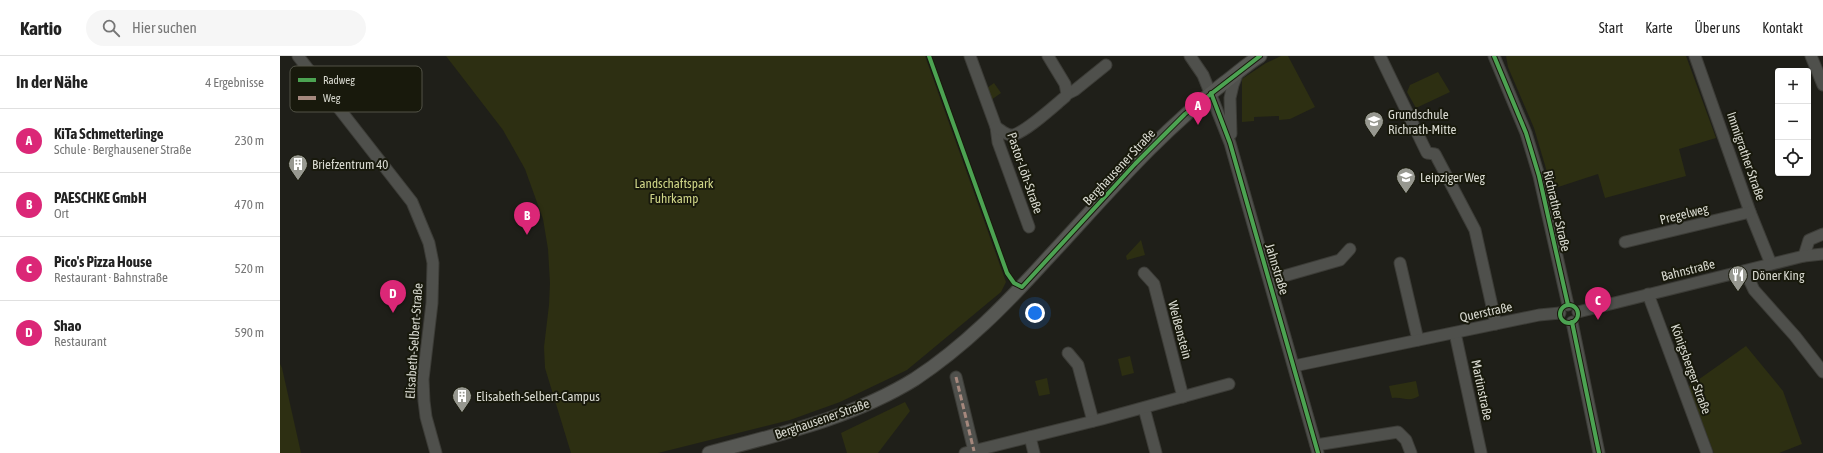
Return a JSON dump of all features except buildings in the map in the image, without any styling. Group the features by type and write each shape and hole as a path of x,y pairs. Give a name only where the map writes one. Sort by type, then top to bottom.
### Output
{"main road":[{"name":"Berghausener Straße","path":"709,453 805,427 848,412 882,397 915,378 954,351 988,322 1144,154 1185,114 1211,92 1259,56"}],"street":[{"name":"Elisabeth-Selbert-Straße","path":"298,56 306,66"},
{"name":"Pastor-Löh-Straße","path":"970,56 996,127 998,142 1029,227"},
{"path":"1048,56 1065,84 1067,94"},
{"name":"Jahnstraße","path":"1190,56 1203,75 1211,92 1230,143 1317,449 1398,432 1406,440 1410,453"},
{"path":"1380,56 1427,153 1435,154 1475,230 1496,324"},
{"name":"Richrather Straße","path":"1494,56 1526,133 1539,176 1564,309"},
{"name":"Immigrather Straße","path":"1695,56 1750,212 1771,264"},
{"path":"1811,56 1823,85"},
{"name":"Pastor-Löh-Straße","path":"996,127 1005,134 1012,135 1023,130 1067,94 1075,90 1106,65"},
{"name":"Jahnstraße","path":"1230,143 1230,98 1238,72"},
{"name":"Elisabeth-Selbert-Straße","path":"342,112 412,202 429,243 433,263 432,303 423,379 426,417 436,453"},
{"name":"Pregelweg","path":"1625,242 1750,212"},
{"path":"1804,256 1809,240 1823,234"},
{"path":"1270,280 1340,260 1350,249"},
{"name":"Bahnstraße","path":"1578,312 1804,256 1823,254"},
{"path":"1400,263 1418,340"},
{"path":"1745,271 1754,290 1823,371"},
{"name":"Weißenstein","path":"1144,273 1154,284 1183,397"},
{"name":"Königsberger Straße","path":"1648,294 1707,453"},
{"path":"1574,306 1578,312 1576,319 1572,322 1565,322 1561,316 1564,309 1574,306"},
{"name":"Querstraße","path":"1294,366 1551,313 1564,309"},
{"path":"1572,322 1599,453"},
{"name":"Martinstraße","path":"1455,333 1481,453"},
{"path":"1068,353 1078,365 1093,421"},
{"path":"956,376 970,452 1144,408 1229,384"},
{"path":"1144,408 1156,453"},
{"path":"1030,437 1034,453"}],"green space":[{"name":"Landschaftspark Fuhrkamp","path":"446,56 925,56 1006,282 1001,292 907,370 840,402 790,420 658,453 571,453 545,368 544,347 550,283 548,249 543,219 525,169 503,130"},
{"path":"1281,56 1288,56 1315,107 1290,119 1279,120 1279,116 1254,117 1254,121 1242,122 1242,79 1266,63"},
{"path":"1506,56 1686,56 1716,138 1679,149 1686,176 1605,198 1598,174 1552,189 1534,128 1508,67"},
{"path":"1438,72 1450,92 1416,108 1407,92 1410,85"},
{"path":"994,83 1001,93 991,100 987,88"},
{"path":"1141,240 1145,255 1127,260 1126,256"},
{"path":"1746,346 1783,391 1802,444 1779,453 1714,453 1688,387"},
{"path":"1130,356 1134,373 1122,376 1118,359"},
{"path":"280,364 282,368 301,453 280,453"},
{"path":"1047,378 1050,394 1039,396 1035,381"},
{"path":"1416,381 1419,396 1412,399 1392,398 1389,386"},
{"path":"905,402 910,411 878,453 847,453 841,433"}],"marked path":[{"path":"956,377 974,451"}],"cycle path":[{"path":"929,56 1007,273 1014,283 1022,287 1135,164 1185,114 1260,56"},
{"path":"1494,56 1526,133 1539,176 1568,305"},
{"path":"1211,93 1230,143 1318,453"},
{"path":"1569,305 1575,308 1578,314 1575,320 1569,323 1563,320 1560,314 1563,308 1569,305"},
{"path":"1572,322 1599,453"}],"place":[{"name":"KiTa Schmetterlinge","path":"1198,125"},
{"name":"Grundschule Richrath-Mitte","path":"1374,138"},
{"name":"Briefzentrum 40","path":"298,181"},
{"name":"Leipziger Weg","path":"1406,194"},
{"name":"PAESCHKE GmbH","path":"527,235"},
{"name":"Döner King","path":"1738,292"},
{"name":"Shao","path":"393,313"},
{"name":"Pico's Pizza House","path":"1598,320"},
{"name":"Elisabeth-Selbert-Campus","path":"462,413"}]}
